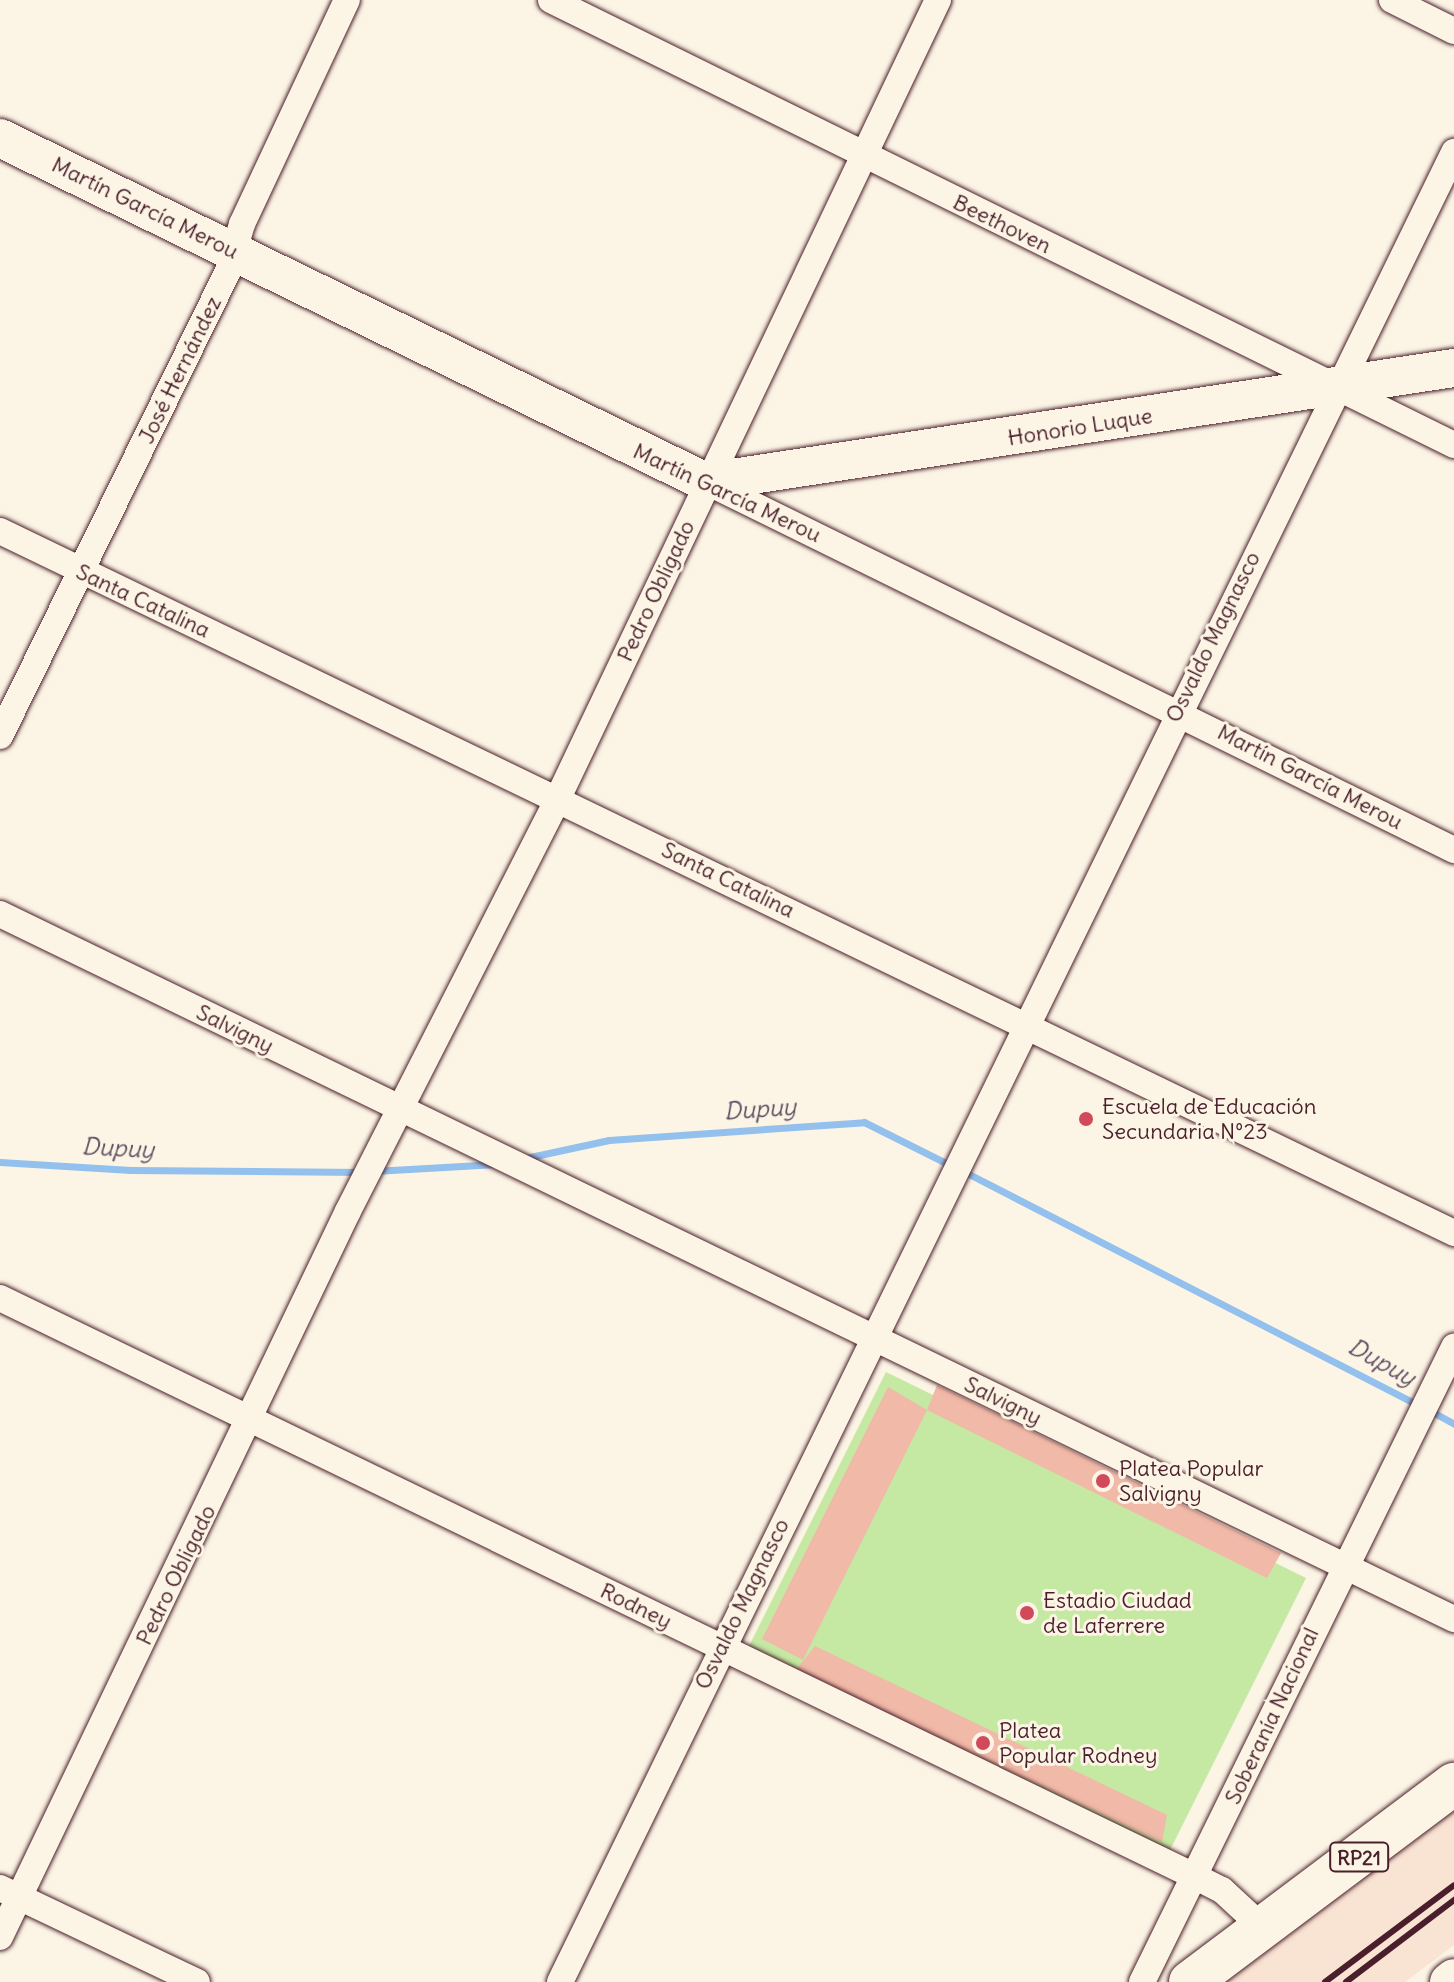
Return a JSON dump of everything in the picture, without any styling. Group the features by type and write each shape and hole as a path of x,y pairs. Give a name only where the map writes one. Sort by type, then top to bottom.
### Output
{"main road":[{"name":"RP21","path":"1190,1982 1454,1784"}],"street":[{"name":"José Hernández","path":"0,736 82,572 347,0"},
{"name":"Beethoven","path":"551,0 1454,445"},
{"name":"Pedro Obligado","path":"0,1937 10,1892 252,1419 348,1211 389,1136 558,798 938,0"},
{"path":"1392,0 1454,31"},
{"name":"Martín García Merou","path":"0,138 1177,711 1454,850"},
{"name":"Osvaldo Magnasco","path":"560,1982 1335,387 1454,152"},
{"name":"Honorio Luque","path":"706,482 1454,368"},
{"name":"Santa Catalina","path":"0,531 1454,1233"},
{"name":"Salvigny","path":"0,914 1454,1619"},
{"name":"Rodney","path":"0,1298 1196,1877 1222,1890 1263,1928"},
{"name":"Soberanía Nacional","path":"1142,1982 1196,1877 1344,1564 1454,1347"},
{"path":"10,1892 197,1982"}],"shaded area":[{"path":"1454,1804 1454,1945 1405,1982 1219,1982"}],"green space":[{"name":"Estadio Ciudad de Laferrere","path":"886,1372 1306,1578 1168,1854 748,1648"}],"building":[{"name":"Platea Popular Salvigny","path":"937,1385 1281,1553 1267,1578 927,1410"},
{"path":"888,1387 927,1410 803,1660 762,1639"},
{"name":"Platea Popular Rodney","path":"815,1646 1167,1815 1162,1842 795,1671"}],"waterway":[{"name":"Dupuy","path":"521,1159 609,1140 864,1122 952,1166"},
{"name":"Dupuy","path":"0,1162 131,1170 362,1172"},
{"name":"Dupuy","path":"374,1171 497,1164"},
{"name":"Dupuy","path":"963,1171 1418,1405"},
{"name":"Dupuy","path":"1429,1410 1454,1424"}],"railway":[{"path":"1325,1982 1454,1885"},
{"path":"1346,1982 1454,1900"}],"place":[{"name":"Escuela de Educación Secundaria Nº23","path":"1086,1119"},
{"name":"Platea Popular Salvigny","path":"1103,1481"},
{"name":"Estadio Ciudad de Laferrere","path":"1027,1613"},
{"name":"Platea Popular Rodney","path":"983,1743"}]}
